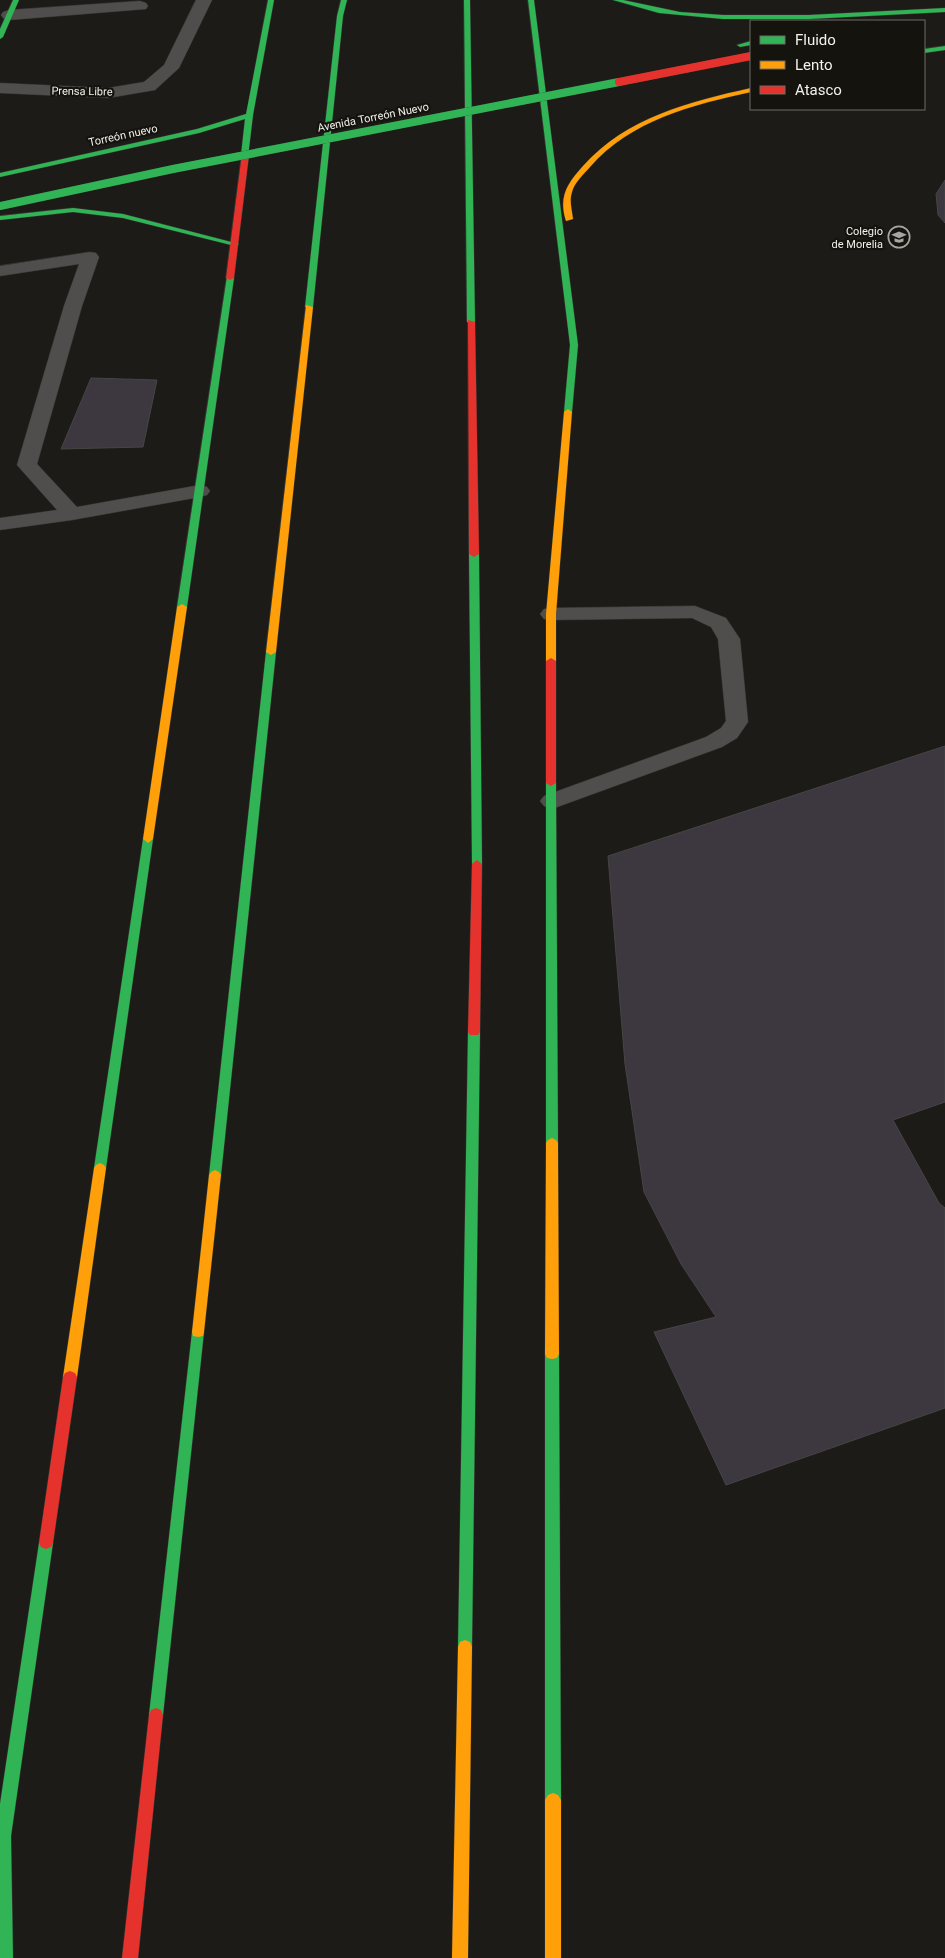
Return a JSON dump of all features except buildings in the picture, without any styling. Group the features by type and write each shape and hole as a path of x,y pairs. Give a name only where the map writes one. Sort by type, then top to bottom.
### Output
{"main road":[{"path":"0,37 16,0"},
{"path":"0,1856 200,491 235,244 249,115 271,0"},
{"path":"130,1958 340,16 344,0"},
{"path":"460,1958 476,845 466,0"},
{"path":"531,0 574,345"},
{"path":"616,0 630,6 705,18 815,16 945,10"},
{"path":"931,23 945,22"},
{"name":"Avenida Torreón Nuevo","path":"0,206 174,169 750,56"},
{"path":"526,86 555,81"},
{"path":"553,1958 551,614 574,345 568,190 597,154 636,126 692,103 750,90"},
{"path":"458,99 477,96"},
{"name":"Torreón nuevo","path":"0,174 199,131 249,115"},
{"name":"Avenida Torreón Nuevo","path":"312,127 341,122"},
{"path":"234,142 263,137"},
{"path":"0,218 73,210 123,216 235,244"},
{"path":"3,1835 5,1958"}],"street":[{"name":"Prensa Libre","path":"0,88 108,93 149,86 171,68 204,0"},
{"path":"9,16 140,6"}],"lane":[{"path":"0,271 90,257 73,306 27,465 72,514"},
{"path":"0,524 72,514 200,491"},
{"path":"551,614 695,612 719,622 729,639 737,722 729,733 714,742 552,801"}],"traffic: fast":[{"path":"0,37 16,0"},
{"path":"245,155 249,115 271,0"},
{"path":"309,307 340,16 344,0"},
{"path":"467,0 471,322"},
{"path":"531,0 574,345 568,412"},
{"path":"616,0 659,11 723,17 809,17 945,10"},
{"path":"740,45 750,43"},
{"path":"925,51 945,48"},
{"path":"0,206 173,169 619,82"},
{"path":"0,175 199,131 249,115"},
{"path":"0,218 73,210 123,216 235,244"},
{"path":"182,607 230,278"},
{"path":"474,554 477,864"},
{"path":"215,1175 271,652"},
{"path":"551,783 552,1143"},
{"path":"100,1168 148,839"},
{"path":"465,1647 474,1032"},
{"path":"156,1715 198,1332"},
{"path":"552,1354 553,1800"},
{"path":"0,1856 46,1543"},
{"path":"3,1835 5,1958"}],"traffic: slow":[{"path":"569,219 567,199 569,189 597,155 615,140 636,127 680,108 750,90"},
{"path":"271,652 309,307"},
{"path":"551,661 551,614 568,412"},
{"path":"148,839 182,607"},
{"path":"552,1143 552,1354"},
{"path":"70,1377 100,1168"},
{"path":"198,1332 215,1175"},
{"path":"460,1958 465,1647"},
{"path":"553,1800 553,1958"}],"traffic: jam":[{"path":"619,82 750,56"},
{"path":"230,278 245,155"},
{"path":"471,322 474,554"},
{"path":"551,661 551,783"},
{"path":"474,1032 477,864"},
{"path":"46,1543 70,1377"},
{"path":"130,1958 156,1715"}],"place":[{"name":"Colegio de Morelia","path":"899,237"}]}
